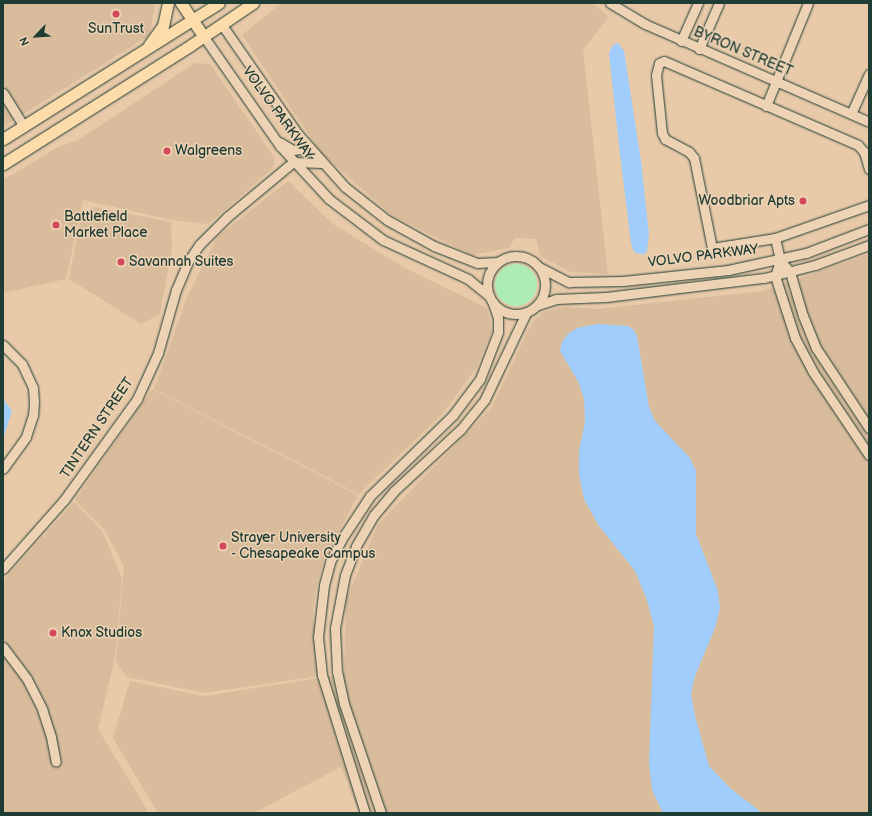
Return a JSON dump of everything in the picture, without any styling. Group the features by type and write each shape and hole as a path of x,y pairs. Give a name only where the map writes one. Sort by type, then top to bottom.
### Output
{"main road":[{"path":"140,54 163,26 168,3"},
{"name":"VOLVO PARKWAY","path":"181,3 204,37"},
{"path":"3,164 204,37 253,3"},
{"path":"3,139 193,21 212,5"},
{"name":"VOLVO PARKWAY","path":"212,5 222,24"}],"street":[{"name":"BYRON STREET","path":"610,3 627,15 681,41 869,122"},
{"path":"681,41 698,3"},
{"path":"699,49 719,3"},
{"path":"766,106 808,3"},
{"name":"VOLVO PARKWAY","path":"222,24 309,148 322,163 366,204 410,234 460,258 476,263 498,262 509,256 522,256 564,281 594,282 728,270 780,260 830,245 869,229"},
{"name":"VOLVO PARKWAY","path":"204,37 276,140 293,162 329,199 367,229 404,251 468,279 504,312 526,313"},
{"path":"869,169 864,152 858,145 664,61 659,63 656,75 662,134 665,139 689,152 694,158 712,248 775,238 869,205"},
{"path":"851,114 869,74"},
{"path":"3,93 24,126"},
{"path":"276,140 293,150 309,148"},
{"path":"293,162 322,163"},
{"name":"TINTERN STREET","path":"3,569 64,500 137,399 158,353 176,290 189,260 199,245 227,217 293,162"},
{"path":"775,238 780,260 790,272 803,316 816,348 869,428"},
{"path":"381,813 344,704 337,672 335,628 345,575 356,546 374,515 394,491 461,429 485,399 526,313 538,305 556,299 648,293 775,276 869,245"},
{"path":"780,260 775,276 791,329 804,357 869,455"},
{"path":"365,813 322,675 319,625 326,578 340,540 370,496 453,415 480,379 498,332 498,318 491,299 488,277 498,262"},
{"path":"538,305 546,286 539,267"},
{"path":"3,344 14,353 22,364 33,388 34,402 33,415 26,437 3,469"},
{"path":"3,647 27,679 42,709 51,737 56,762"}],"shaded area":[{"path":"3,3 155,3 150,35 3,127"},
{"path":"281,3 592,3 609,17 583,50 608,274 571,272 540,256 536,239 515,238 509,248 472,255 393,216 321,153 242,35"},
{"path":"195,63 210,64 275,158 273,168 208,224 172,220 83,200 66,279 3,293 3,180 58,147 78,140"},
{"path":"288,181 333,224 405,268 487,308 492,330 477,367 443,413 359,494 154,389 187,297 217,237"},
{"path":"95,207 171,222 172,248 160,314 141,324 69,279 81,216"},
{"path":"869,254 869,813 359,813 341,767 254,813 158,813 113,738 130,681 204,696 344,674 346,600 378,524 492,407 531,324 543,312 564,307 598,309 763,291"},
{"name":"Strayer University - Chesapeake Campus","path":"152,389 358,495 324,560 317,586 313,612 319,676 204,693 127,677 116,662 124,566 104,529 75,500"},
{"path":"74,502 103,532 122,579 115,658 98,729 149,813 3,813 3,581"}],"green space":[{"path":"512,264 520,264 528,267 534,273 537,285 534,297 528,303 520,306 512,306 504,303 498,297 495,289 495,281 498,273 504,267"}],"water":[{"path":"618,43 624,51 641,161 649,234 647,251 643,255 634,252 631,243 619,146 609,53 613,45"},
{"path":"597,324 628,326 633,329 637,336 649,407 655,421 690,458 696,471 696,534 718,591 720,608 715,628 695,676 691,693 695,716 709,766 730,788 762,813 663,813 652,790 649,762 654,626 646,597 635,571 599,526 584,499 579,475 579,451 585,422 584,399 579,383 560,351 562,342 568,334 577,328"},
{"path":"3,399 12,411 3,439"}],"place":[{"name":"SunTrust","path":"116,14"},
{"name":"Walgreens","path":"167,151"},
{"name":"Woodbriar Apts","path":"803,201"},
{"name":"Battlefield Market Place","path":"56,225"},
{"name":"Savannah Suites","path":"121,262"},
{"name":"Strayer University - Chesapeake Campus","path":"223,546"},
{"name":"Knox Studios","path":"53,633"}]}
